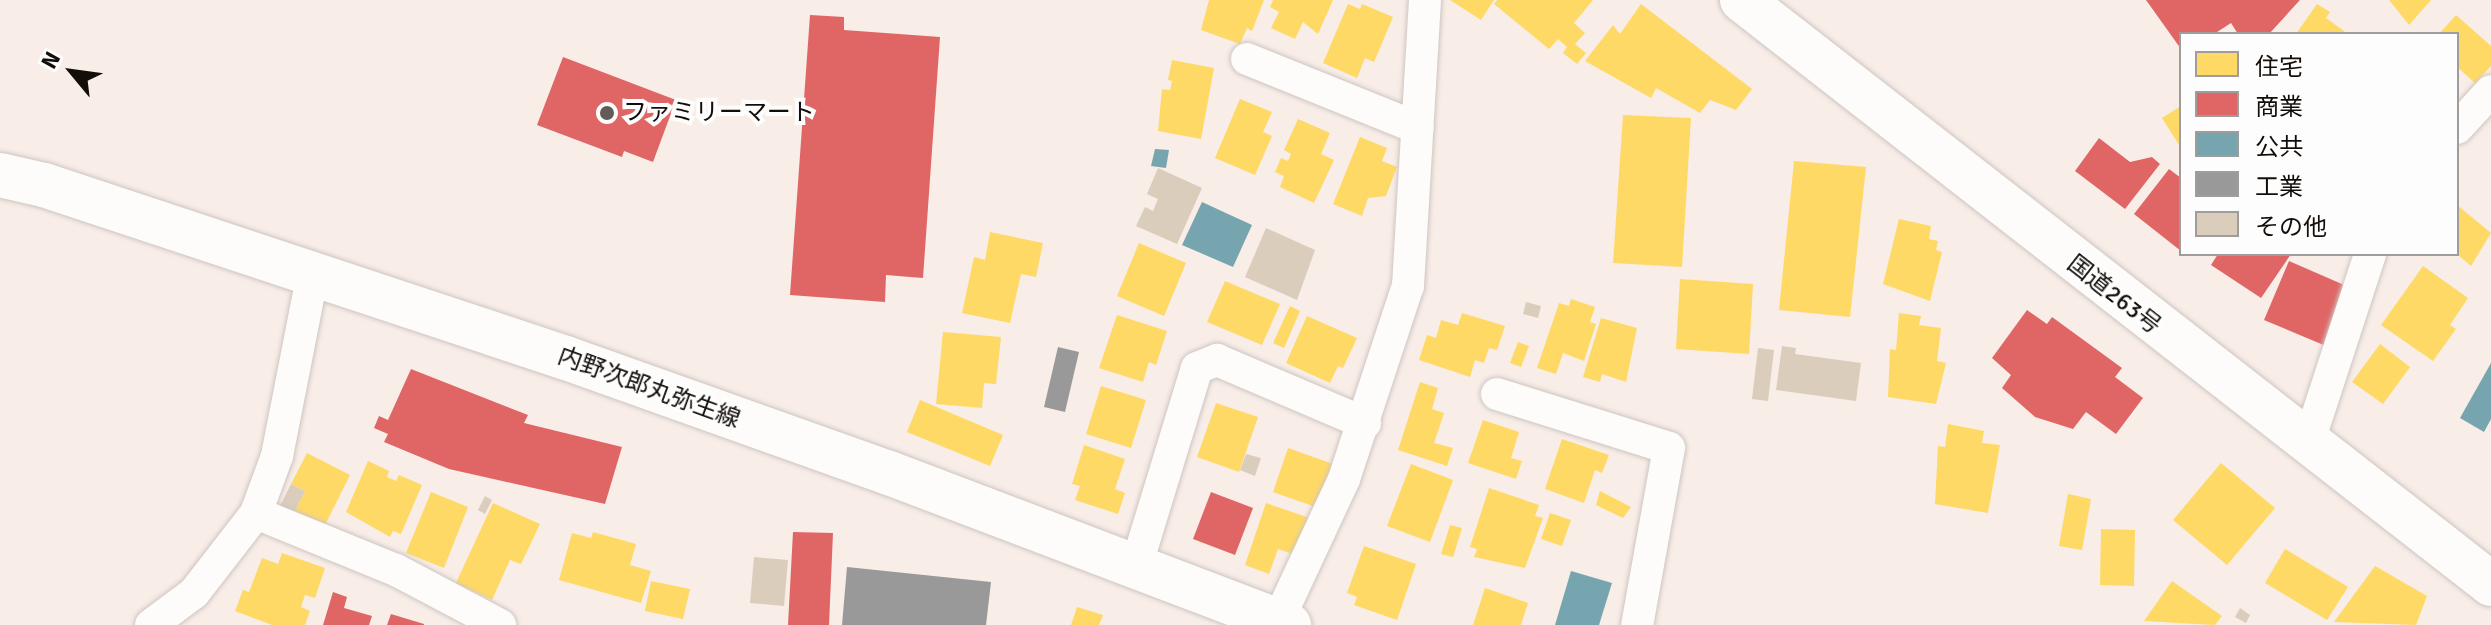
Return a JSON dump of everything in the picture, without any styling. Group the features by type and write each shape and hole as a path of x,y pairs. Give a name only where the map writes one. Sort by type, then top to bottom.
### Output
{"main road":[{"name":"国道263号","path":"1742,0 2491,584"},
{"name":"内野次郎丸弥生線","path":"0,175 313,273 845,457 1281,624"}],"street":[{"path":"1281,624 1365,423 1408,286 1425,0"},
{"path":"1247,59 1418,128"},
{"path":"2459,126 2491,91"},
{"path":"2308,444 2369,256"},
{"path":"151,625 194,593 256,513 277,456 313,273"},
{"path":"1136,567 1197,368 1217,360 1365,423"},
{"path":"1497,394 1669,448 1637,625"},
{"path":"256,513 396,570 500,625"}],"building: 住宅":[{"path":"1209,0 1264,0 1252,31 1247,28 1240,44 1201,30"},
{"path":"1273,0 1333,0 1318,34 1303,22 1295,39 1271,28 1279,12 1270,7"},
{"path":"1450,0 1494,0 1481,20"},
{"path":"1497,0 1593,0 1574,23 1585,33 1575,44 1586,53 1577,64 1563,53 1567,47 1558,39 1549,49 1494,4"},
{"path":"2389,0 2431,0 2409,25"},
{"path":"1348,4 1360,9 1362,4 1393,17 1374,62 1365,58 1357,78 1323,63"},
{"path":"1641,4 1752,89 1736,110 1710,100 1700,113 1656,88 1651,98 1585,61 1613,25 1620,34"},
{"path":"2317,4 2330,12 2326,18 2345,32 2297,32"},
{"path":"2456,15 2491,46 2491,66 2475,83 2459,69 2459,32 2441,32"},
{"path":"1172,60 1214,68 1201,139 1158,131 1162,89 1170,90 1172,81 1168,80"},
{"path":"1240,99 1272,112 1263,132 1272,136 1255,175 1215,158"},
{"path":"2179,107 2179,145 2162,118"},
{"path":"1623,115 1691,118 1682,267 1613,263"},
{"path":"1298,119 1330,133 1321,154 1334,160 1314,203 1280,187 1284,176 1275,172 1281,158 1288,161 1291,154 1284,150"},
{"path":"1360,137 1387,148 1382,161 1397,167 1386,196 1368,198 1362,216 1333,204"},
{"path":"1794,161 1866,167 1850,317 1779,310"},
{"path":"2459,207 2491,233 2471,266 2459,256"},
{"path":"1899,219 1931,226 1929,239 1938,241 1936,250 1942,252 1930,301 1883,284"},
{"path":"990,232 1043,243 1036,277 1021,274 1010,323 962,313 974,257 985,260"},
{"path":"1139,243 1186,263 1164,316 1117,296"},
{"path":"2423,266 2468,298 2450,325 2456,329 2433,361 2381,325"},
{"path":"1680,279 1753,284 1749,354 1676,349"},
{"path":"1225,281 1280,304 1262,345 1207,322"},
{"path":"1571,299 1595,307 1590,322 1596,324 1584,361 1563,353 1556,374 1537,368 1559,303 1569,306"},
{"path":"1290,306 1300,311 1284,348 1273,343"},
{"path":"1462,313 1505,326 1497,350 1489,348 1484,363 1475,360 1470,377 1419,360 1427,335 1436,338 1441,320 1458,325"},
{"path":"1899,313 1921,316 1919,325 1941,328 1937,361 1946,363 1936,404 1888,397 1890,349 1896,350"},
{"path":"1117,315 1167,331 1156,365 1149,362 1143,382 1099,368"},
{"path":"1307,316 1357,338 1343,368 1338,366 1330,383 1286,363"},
{"path":"1601,318 1637,328 1626,382 1602,374 1600,382 1583,377"},
{"path":"943,332 1001,337 996,384 984,383 982,408 936,404"},
{"path":"1518,342 1529,346 1521,367 1510,363"},
{"path":"2380,344 2410,367 2383,404 2352,382"},
{"path":"1420,382 1438,388 1432,409 1444,413 1434,443 1453,448 1447,466 1398,450"},
{"path":"1101,386 1146,400 1131,448 1086,434"},
{"path":"920,400 1003,435 990,466 907,432"},
{"path":"1216,403 1258,417 1239,472 1197,457"},
{"path":"1483,420 1519,432 1511,458 1522,461 1516,479 1468,463"},
{"path":"1948,424 1984,431 1982,443 2000,445 1988,513 1935,504 1938,446 1945,447"},
{"path":"1562,439 1609,455 1602,473 1595,470 1584,503 1545,489"},
{"path":"1084,445 1125,459 1115,489 1125,493 1118,514 1075,500 1080,486 1072,484"},
{"path":"1288,448 1336,465 1321,509 1273,492"},
{"path":"307,453 350,475 325,525 294,513 305,491 291,484"},
{"path":"368,461 389,471 387,477 396,481 399,475 422,485 401,534 393,531 390,537 346,512"},
{"path":"2221,463 2275,508 2227,565 2173,520"},
{"path":"1411,464 1453,480 1430,542 1387,526"},
{"path":"1489,488 1539,505 1535,516 1543,518 1525,568 1474,557 1477,549 1470,547"},
{"path":"1600,491 1631,507 1623,518 1596,505"},
{"path":"431,492 468,507 444,568 406,553"},
{"path":"2068,494 2091,499 2082,550 2059,546"},
{"path":"493,503 540,524 521,564 510,560 492,600 456,583"},
{"path":"1266,503 1318,521 1305,558 1278,549 1269,574 1245,565"},
{"path":"1550,513 1571,520 1562,546 1541,539"},
{"path":"1450,525 1462,528 1453,557 1441,554"},
{"path":"2101,529 2135,530 2134,586 2100,585"},
{"path":"593,532 636,544 630,565 651,571 641,603 559,580 572,533 591,538"},
{"path":"1364,546 1416,564 1397,620 1354,605 1357,597 1347,593"},
{"path":"2285,549 2348,587 2327,620 2265,583"},
{"path":"282,553 325,568 315,598 305,595 301,607 310,611 305,625 272,625 235,611 243,590 249,592 262,558 278,564"},
{"path":"2375,566 2427,596 2416,625 2334,622"},
{"path":"651,581 690,589 683,619 645,611"},
{"path":"2172,581 2222,616 2215,625 2144,621"},
{"path":"1485,588 1528,603 1521,625 1473,625"},
{"path":"1077,607 1103,615 1099,625 1071,625"}],"building: 商業":[{"path":"2146,0 2300,0 2271,32 2237,32 2231,23 2217,32 2179,32 2179,46"},
{"path":"810,15 844,17 844,30 940,37 923,278 886,275 885,302 790,295"},
{"name":"ファミリーマート","path":"563,57 676,100 653,162 624,151 622,157 537,125"},
{"path":"2099,138 2130,162 2152,157 2160,164 2125,209 2075,171"},
{"path":"2169,169 2179,176 2179,249 2134,214"},
{"path":"2217,256 2290,256 2261,298 2211,265"},
{"path":"2289,261 2351,288 2326,346 2264,320"},
{"path":"2027,310 2047,324 2052,317 2122,368 2115,377 2143,398 2116,434 2086,412 2073,429 2035,417 2002,388 2011,375 1992,358"},
{"path":"411,369 528,415 524,423 622,447 605,504 449,469 384,442 388,434 374,428 379,416 388,420"},
{"path":"1211,492 1253,508 1235,555 1193,539"},
{"path":"793,532 833,533 829,625 788,625"},
{"path":"333,592 347,597 344,608 372,616 369,625 323,625"},
{"path":"391,614 424,624 424,625 387,625"}],"building: 公共":[{"path":"1155,149 1169,150 1166,168 1151,166"},
{"path":"1202,202 1252,225 1233,267 1182,245"},
{"path":"2491,363 2491,419 2484,432 2460,418"},
{"path":"1571,571 1612,583 1599,625 1555,625"}],"building: 工業":[{"path":"1058,347 1079,352 1065,412 1044,407"},
{"path":"847,567 991,582 986,625 842,625"}],"building: その他":[{"path":"1158,168 1202,188 1177,244 1136,226 1145,207 1153,211 1158,199 1147,194"},
{"path":"1266,228 1315,250 1297,300 1245,277"},
{"path":"1526,302 1541,306 1538,318 1523,314"},
{"path":"1782,346 1796,348 1795,354 1861,363 1856,401 1776,390"},
{"path":"1758,348 1774,350 1768,401 1752,399"},
{"path":"1246,454 1261,458 1255,476 1240,470"},
{"path":"291,484 305,491 294,513 280,506"},
{"path":"485,496 492,500 485,514 478,510"},
{"path":"754,557 788,560 784,606 750,603"},
{"path":"2240,608 2250,615 2246,623 2235,617"}],"place":[{"name":"ファミリーマート","path":"607,113"}]}
